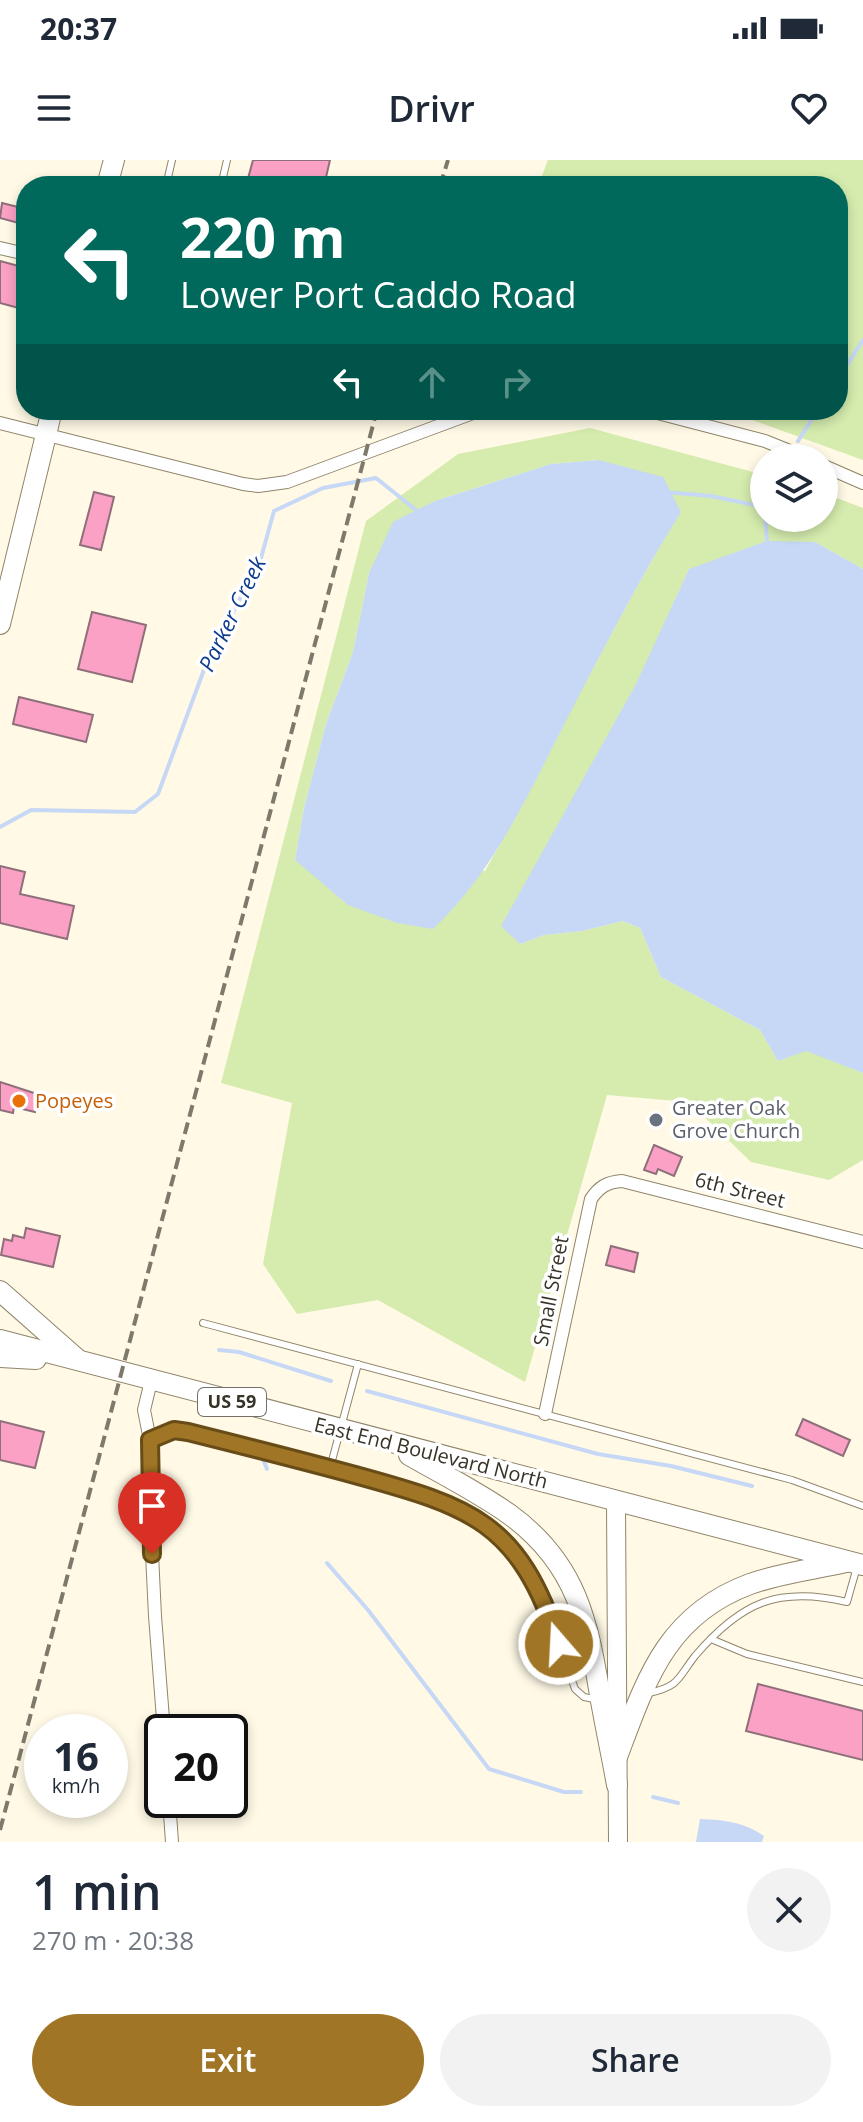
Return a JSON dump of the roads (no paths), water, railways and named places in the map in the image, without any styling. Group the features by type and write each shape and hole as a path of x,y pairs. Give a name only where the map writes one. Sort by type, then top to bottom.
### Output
{"highway":[{"path":"0,624 49,420"},
{"path":"0,1291 80,1362"},
{"name":"East End Boulevard North","path":"0,1340 857,1563"},
{"path":"0,1357 80,1362"},
{"path":"384,1441 512,1516 551,1555 581,1604 592,1640 609,1700 617,1785"},
{"path":"617,1757 656,1661 672,1637 708,1604 753,1583 857,1563"}],"main road":[{"path":"616,1501 609,1700 617,1757 618,1842"}],"street":[{"path":"0,423 258,486 287,482 454,420"},
{"path":"684,420 772,444"},
{"path":"838,472 863,483"},
{"name":"6th Street","path":"608,1182 622,1181 863,1242"},
{"name":"Small Street","path":"545,1414 591,1199 608,1182"},
{"path":"151,1381 144,1410 150,1440 150,1508 163,1714"},
{"path":"170,1818 172,1842"}],"lane":[{"path":"203,1323 792,1480 863,1506"},
{"path":"330,1468 358,1364"},
{"path":"150,1440 174,1430 188,1432 440,1499 472,1515 514,1552 532,1578 548,1612 575,1689 584,1697 609,1700 672,1687 711,1639 732,1619 764,1601 794,1595 847,1602 857,1563"},
{"path":"711,1639 747,1654 863,1682"}],"water":[{"path":"599,460 663,477 681,512 620,617 507,833 474,883 433,929 397,923 348,905 295,860 304,808 326,724 353,652 369,573 393,522 435,501 551,464"},
{"path":"767,541 815,542 863,569 863,1073 806,1051 778,1061 760,1030 661,977 640,928 623,921 582,931 544,935 520,944 501,926 636,684 689,569"},
{"path":"700,1819 734,1823 764,1836 762,1842 696,1842"}],"waterway":[{"name":"Parker Creek","path":"848,363 863,340"},
{"name":"Parker Creek","path":"798,441 812,420"},
{"name":"Parker Creek","path":"0,827 31,810 135,812 158,794 205,667 261,558 274,511 323,488 376,478 421,514"},
{"name":"Parker Creek","path":"665,492 711,496 750,504"},
{"path":"766,532 767,541"},
{"path":"219,1350 239,1352 331,1381"},
{"path":"367,1391 598,1454 671,1466 752,1486"},
{"path":"263,1459 267,1469"},
{"path":"327,1563 368,1610 489,1769 564,1792 581,1792"},
{"path":"653,1797 678,1803"}],"railway":[{"path":"443,176 448,160"},
{"path":"0,1830 374,420"}],"place":[{"name":"Popeyes","path":"19,1101"},
{"name":"Greater Oak Grove Church","path":"656,1120"}]}
